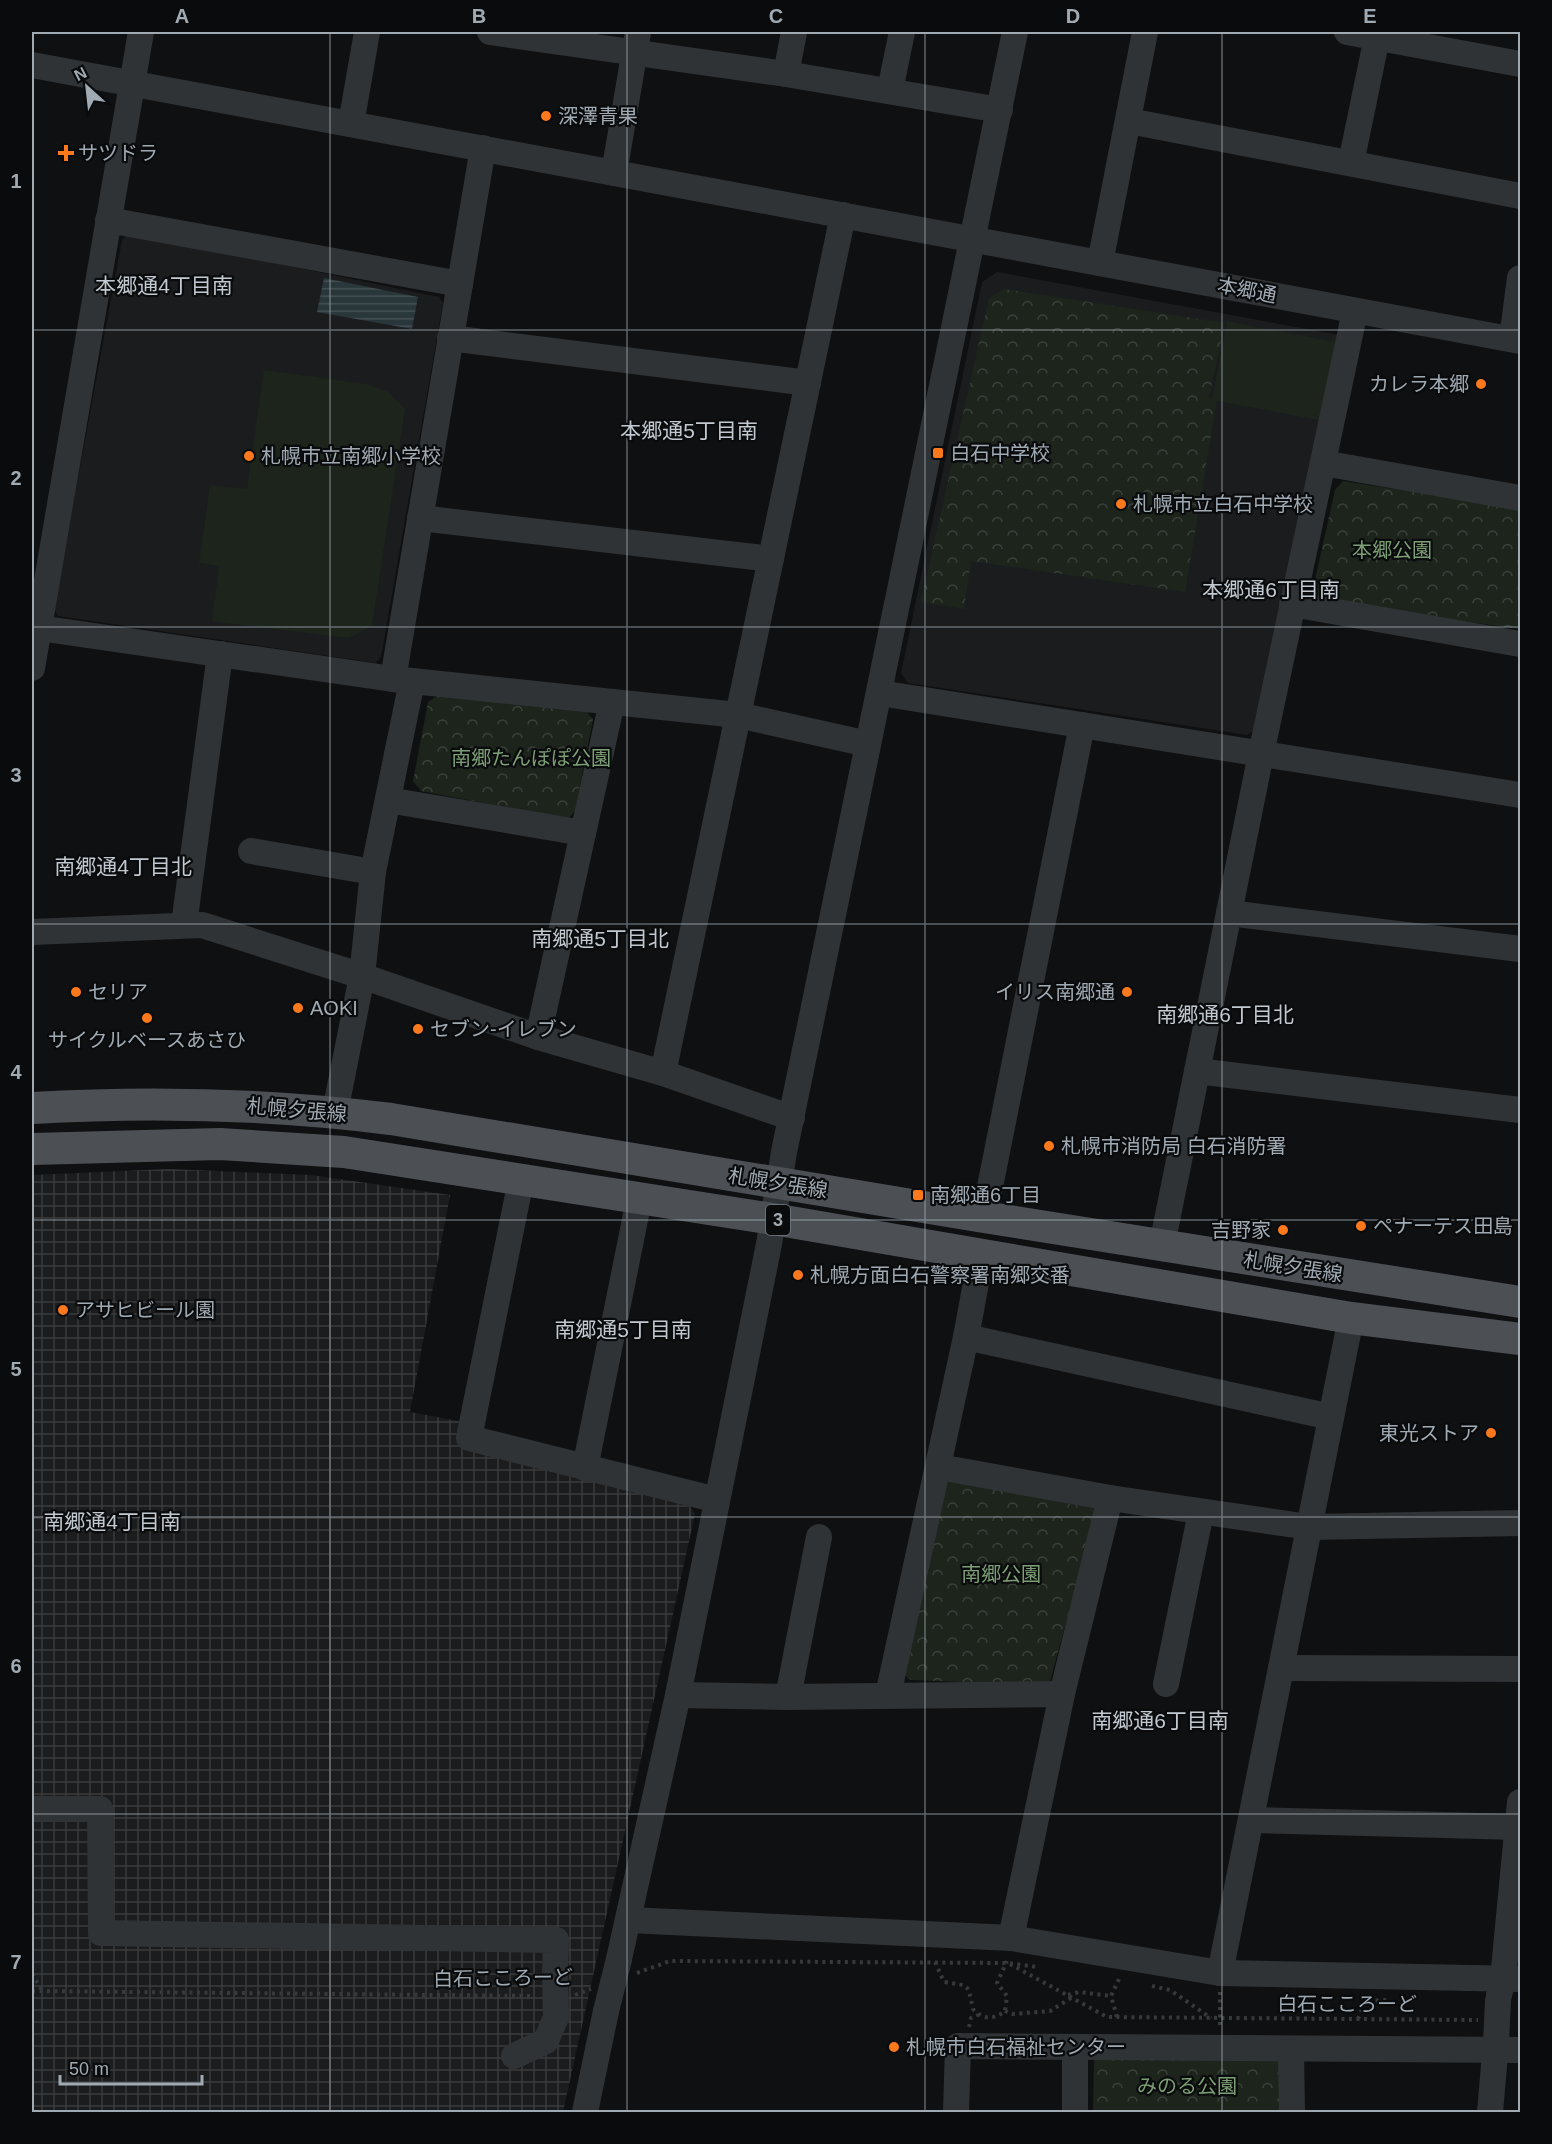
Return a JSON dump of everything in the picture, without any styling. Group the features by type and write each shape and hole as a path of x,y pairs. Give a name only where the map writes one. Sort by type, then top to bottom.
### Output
{"main road":[{"name":"札幌夕張線","path":"32,1108 184,1103 335,1112 1521,1302"},
{"name":"札幌夕張線","path":"32,1149 148,1144 256,1145 344,1152 639,1200 773,1219 1351,1318 1521,1339"}],"street":[{"path":"32,668 34,627 141,32"},
{"path":"351,124 367,32"},
{"path":"499,32 636,43 786,74 1000,110"},
{"path":"786,74 794,32"},
{"path":"890,90 902,32"},
{"path":"585,2112 606,2011 626,1967 628,1920 678,1695 792,1118 1015,32"},
{"path":"1100,263 1145,32"},
{"path":"1347,32 1521,64"},
{"path":"1351,163 1377,37"},
{"path":"614,173 636,43"},
{"name":"本郷通","path":"32,65 1516,340"},
{"path":"1129,121 1521,196"},
{"path":"335,1112 362,976 373,872 388,800 420,518 483,148"},
{"path":"663,1073 843,215"},
{"path":"108,220 460,284"},
{"path":"1516,340 1521,278"},
{"path":"1162,1245 1261,754 1355,311"},
{"path":"450,338 808,383"},
{"path":"1323,463 1521,498"},
{"path":"420,518 771,559"},
{"path":"1292,604 1521,644"},
{"path":"34,627 403,680 738,715 868,744"},
{"path":"184,925 220,654"},
{"path":"880,693 1521,795"},
{"path":"538,1037 612,702"},
{"path":"984,1217 1082,725"},
{"path":"388,800 583,833"},
{"path":"251,851 373,872"},
{"path":"1229,913 1521,949"},
{"path":"32,932 202,925 362,976 538,1037 663,1073 792,1118"},
{"path":"1197,1071 1521,1110"},
{"path":"521,1180 469,1438 717,1500"},
{"path":"585,1468 639,1200"},
{"path":"888,1695 939,1467 981,1256"},
{"path":"1220,1973 1351,1318"},
{"path":"966,1337 1331,1417"},
{"path":"939,1467 1110,1498 1309,1527 1521,1523"},
{"path":"1011,1938 1062,1694 1110,1498"},
{"path":"1166,1684 1202,1512"},
{"path":"788,1697 819,1538"},
{"path":"1281,1668 1521,1669"},
{"path":"678,1695 788,1697 1062,1694"},
{"path":"32,1809 100,1809 101,1933 556,1940 555,1971 546,2041 514,2056"},
{"path":"1252,1820 1520,1819 1501,1995 1504,2047 1490,2112"},
{"path":"628,1920 1011,1938 1220,1973 1501,1995"},
{"path":"956,2112 958,2046 1291,2050 1504,2047"},
{"path":"1075,2047 1075,2112"},
{"path":"1291,2050 1292,2112"}],"path":[{"name":"白石こころーど","path":"626,1967 670,1961 1007,1963 1042,1967"},
{"path":"935,1962 944,1982 963,1984 971,1993 973,2009 978,2015 992,2018 1005,2011"},
{"name":"白石こころーど","path":"1007,1963 1107,2017 1211,2018 1501,1995"},
{"path":"1005,2011 1007,1996 997,1983 1007,1963"},
{"path":"32,1974 42,1991"},
{"path":"1112,1977 1130,1981"},
{"path":"1117,2017 1111,1996 1119,1979"},
{"path":"1150,1985 1170,1990 1211,2018"},
{"name":"白石こころーど","path":"570,1996 593,1988"},
{"name":"白石こころーど","path":"32,1991 551,2007"},
{"path":"1005,2011 1012,2014 1050,2011 1069,1996 1079,1992 1111,1996"}],"shaded area":[{"name":"札幌市立南郷小学校","path":"129,233 439,297 443,303 381,657 376,663 58,616 54,608 122,240"},
{"name":"札幌市立白石中学校","path":"997,272 1340,335 1258,728 1247,735 908,683 901,673 982,282"},
{"path":"324,278 418,297 412,329 317,312"},
{"path":"169,1169 311,1175 450,1195 410,1412 463,1422 690,1506 695,1514 563,2112 32,2112 32,1175"}],"green space":[{"path":"1004,289 1225,323 1209,397 1217,399 1185,592 971,561 964,609 921,602 989,298"},
{"path":"1227,321 1340,343 1324,421 1212,400"},
{"path":"264,370 366,384 389,392 405,409 372,626 348,638 212,621 219,566 199,563 210,485 247,489"},
{"name":"本郷公園","path":"1343,481 1520,509 1520,629 1316,601 1312,593 1335,490"},
{"name":"南郷たんぽぽ公園","path":"437,696 586,711 593,719 575,811 568,819 421,791 413,781 428,702"},
{"name":"南郷公園","path":"946,1480 1097,1509 1049,1685 911,1680 901,1673"},
{"name":"みのる公園","path":"1094,2059 1281,2060 1282,2112 1093,2112"}],"place":[{"name":"深澤青果","path":"546,116"},
{"name":"サツドラ","path":"66,153"},
{"name":"カレラ本郷","path":"1481,384"},
{"name":"白石中学校","path":"938,453"},
{"name":"札幌市立南郷小学校","path":"249,456"},
{"name":"札幌市立白石中学校","path":"1121,504"},
{"name":"セリア","path":"76,992"},
{"name":"イリス南郷通","path":"1127,992"},
{"name":"AOKI","path":"298,1008"},
{"name":"サイクルベースあさひ","path":"147,1018"},
{"name":"セブン-イレブン","path":"418,1029"},
{"name":"札幌市消防局 白石消防署","path":"1049,1146"},
{"name":"南郷通6丁目","path":"918,1195"},
{"name":"ペナーテス田島","path":"1361,1226"},
{"name":"吉野家","path":"1283,1230"},
{"name":"札幌方面白石警察署南郷交番","path":"798,1275"},
{"name":"アサヒビール園","path":"63,1310"},
{"name":"東光ストア","path":"1491,1433"},
{"name":"札幌市白石福祉センター","path":"894,2047"}],"district":[{"name":"本郷通4丁目南","path":"164,285"},
{"name":"本郷通5丁目南","path":"689,430"},
{"name":"本郷通6丁目南","path":"1271,589"},
{"name":"南郷通4丁目北","path":"123,866"},
{"name":"南郷通5丁目北","path":"600,938"},
{"name":"南郷通6丁目北","path":"1225,1014"},
{"name":"南郷通5丁目南","path":"623,1329"},
{"name":"南郷通4丁目南","path":"112,1521"},
{"name":"南郷通6丁目南","path":"1160,1720"}]}
